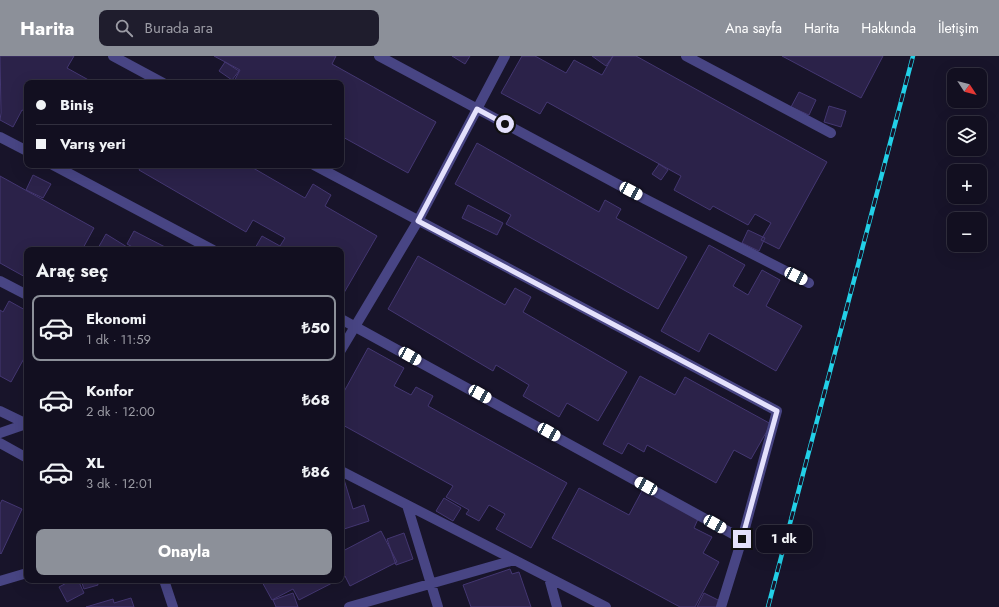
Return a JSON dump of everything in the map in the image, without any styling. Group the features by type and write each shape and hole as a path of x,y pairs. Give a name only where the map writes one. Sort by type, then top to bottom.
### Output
{"street":[{"path":"113,56 157,80"},
{"path":"379,56 645,199 809,283"},
{"path":"344,345 418,221 505,56"},
{"path":"686,56 831,133"},
{"path":"0,137 24,149"},
{"path":"59,168 207,247"},
{"path":"320,168 777,411 742,539 721,607"},
{"path":"0,281 24,293"},
{"path":"344,320 742,539"},
{"path":"0,411 24,423"},
{"path":"0,433 24,425"},
{"path":"0,443 24,456"},
{"path":"344,473 606,607"},
{"path":"407,505 438,607"},
{"path":"350,607 514,560"},
{"path":"0,581 24,574"},
{"path":"548,578 557,607"},
{"path":"165,583 172,607"}],"building":[{"path":"0,56 74,56 67,68 89,80 24,80 24,111 22,110 13,127 0,120"},
{"path":"214,56 336,56 332,64 436,122 408,173 344,138 344,80 235,80 240,70"},
{"path":"452,56 470,56 465,64"},
{"path":"522,56 535,56 566,73 574,60 602,75 613,56 636,56 827,162 779,249 761,240 771,223 755,214 748,225 713,206 710,210 674,190 681,176 547,102 540,114 501,93"},
{"path":"592,56 613,56 606,66"},
{"path":"782,56 883,56 861,98"},
{"path":"225,62 239,71 232,80 219,71"},
{"path":"799,92 816,100 809,115 791,107"},
{"path":"829,106 846,111 841,127 824,122"},
{"path":"477,143 599,212 605,200 621,209 616,218 687,257 658,309 506,224 511,215 455,184"},
{"path":"659,164 668,170 661,180 652,174"},
{"path":"140,168 253,168 305,198 313,184 331,195 325,206 377,236 344,293 344,247 256,247 262,236 280,246 285,238 253,220 246,232 139,170"},
{"path":"33,175 51,184 43,198 26,190"},
{"path":"0,176 94,228 84,247 24,247 24,276 0,263"},
{"path":"468,205 503,223 497,235 462,218"},
{"path":"748,230 765,238 759,251 742,243"},
{"path":"134,231 165,247 132,247 127,244"},
{"path":"106,234 127,247 99,247"},
{"path":"709,245 745,265 733,286 748,295 762,270 780,280 766,306 802,326 776,371 709,333 699,352 661,331"},
{"path":"418,256 505,305 515,288 531,297 523,312 627,372 598,421 567,403 559,417 523,396 529,385 496,365 493,371 388,309"},
{"path":"9,301 24,309 24,358 11,382 0,376 0,310 3,312"},
{"path":"368,348 404,368 394,386 411,395 416,387 433,396 428,406 567,483 531,548 496,529 505,514 489,505 479,521 466,514 469,510 446,497 453,486 344,426 344,392"},
{"path":"640,376 675,395 685,377 771,424 751,459 734,450 716,483 647,445 644,452 628,443 622,454 603,444"},
{"path":"344,479 353,509 364,505 369,521 344,529"},
{"path":"579,488 629,515 643,489 698,519 694,528 712,537 703,553 719,562 695,607 680,607 552,538"},
{"path":"444,498 461,508 453,521 436,511"},
{"path":"2,500 22,509 1,554 0,504"},
{"path":"381,531 397,562 350,586 344,576 344,550"},
{"path":"404,533 413,559 396,565 387,539"},
{"path":"510,569 512,574 519,572 531,607 471,607 463,585"},
{"path":"66,583 79,583 84,593 67,602 59,587"},
{"path":"82,583 98,583 98,585 84,589"},
{"path":"263,583 332,583 299,600 293,589 272,600"},
{"path":"293,593 298,607 276,607 273,600"},
{"path":"704,593 720,601 717,607 697,607"},
{"path":"131,598 134,607 86,607 113,599 114,603"}],"railway":[{"path":"768,607 913,56"}],"route":[{"path":"505,124 477,109 418,221 777,411 742,539"}]}
